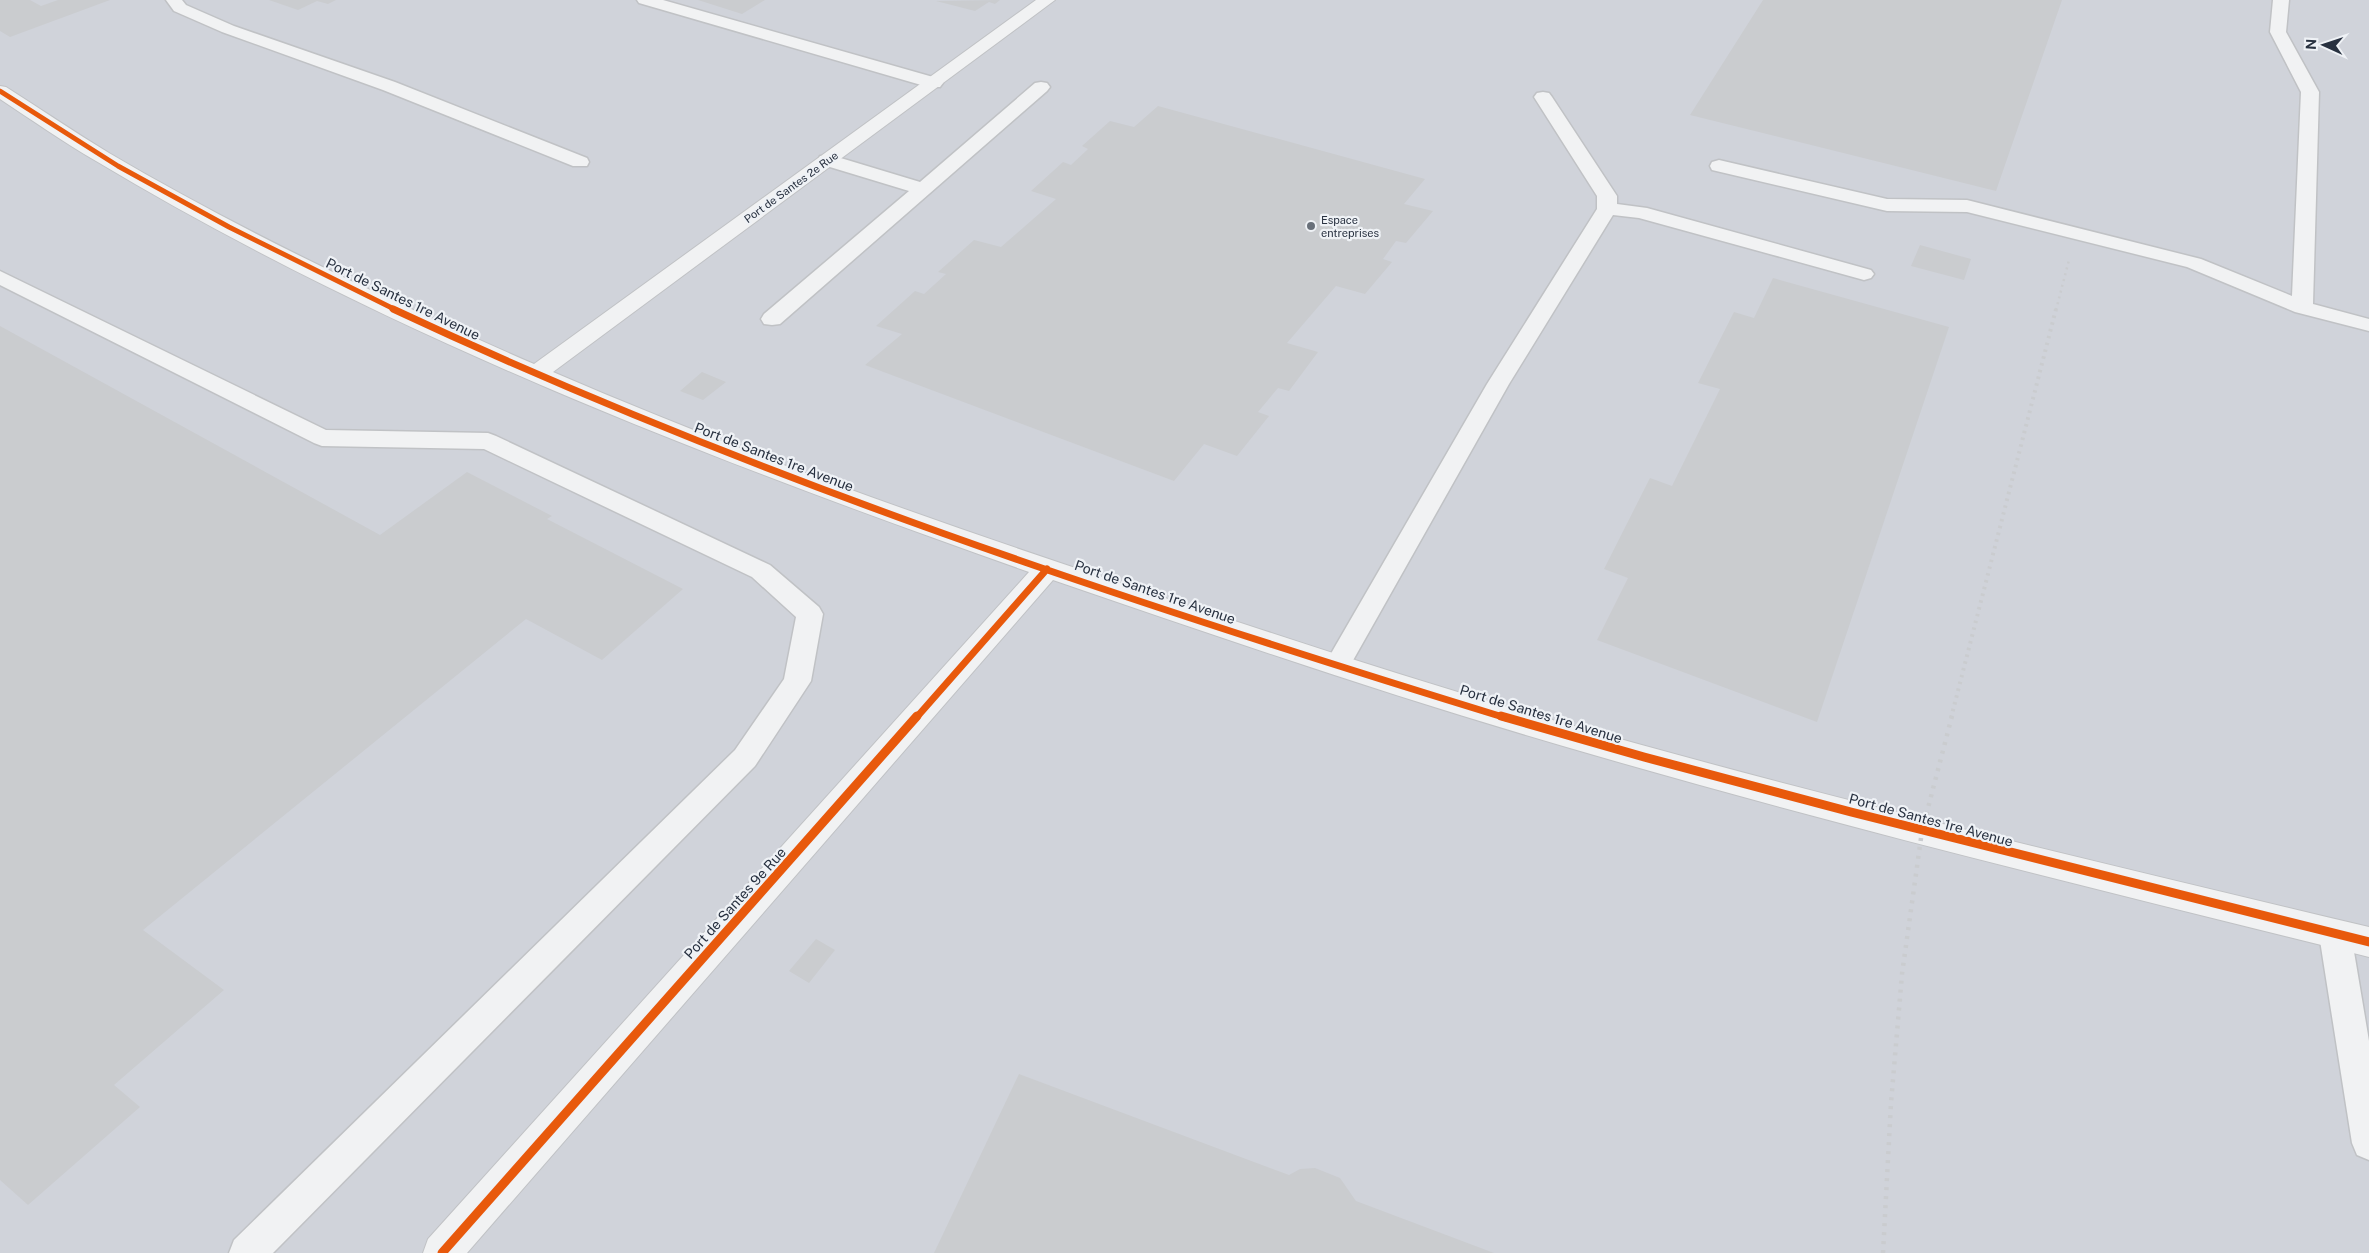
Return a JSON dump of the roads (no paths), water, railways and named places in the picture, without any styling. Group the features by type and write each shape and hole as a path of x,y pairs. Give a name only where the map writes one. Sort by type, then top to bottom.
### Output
{"street":[{"name":"Port de Santes 2e Rue","path":"536,373 1047,0"},
{"name":"Port de Santes 1re Avenue","path":"0,91 115,165 245,235 464,343 794,479 1204,623 1522,722 1706,774 2072,870 2369,942"},
{"name":"Port de Santes 9e Rue","path":"442,1253 1047,569"}],"lane":[{"path":"174,0 180,8 228,28 389,86 580,162"},
{"path":"645,0 934,82"},
{"path":"2281,0 2278,32 2310,92 2302,308"},
{"path":"772,319 1041,87"},
{"path":"1338,664 1498,384 1607,209 1607,196 1543,97"},
{"path":"827,160 923,189"},
{"path":"1719,166 1888,205 1967,206 1977,208 2194,263 2302,308 2369,325"},
{"path":"1607,209 1640,212 1864,274"},
{"path":"0,277 322,438 488,441 761,571 810,614 797,681 745,758 247,1253"},
{"path":"2335,934 2369,1143"}],"railway":[{"path":"2056,310 2069,260"},
{"path":"1951,718 2056,309"},
{"path":"1883,1253 1891,1103 1902,974 1922,831 1952,716"}],"place":[{"name":"Espace entreprises","path":"1311,226"}]}
